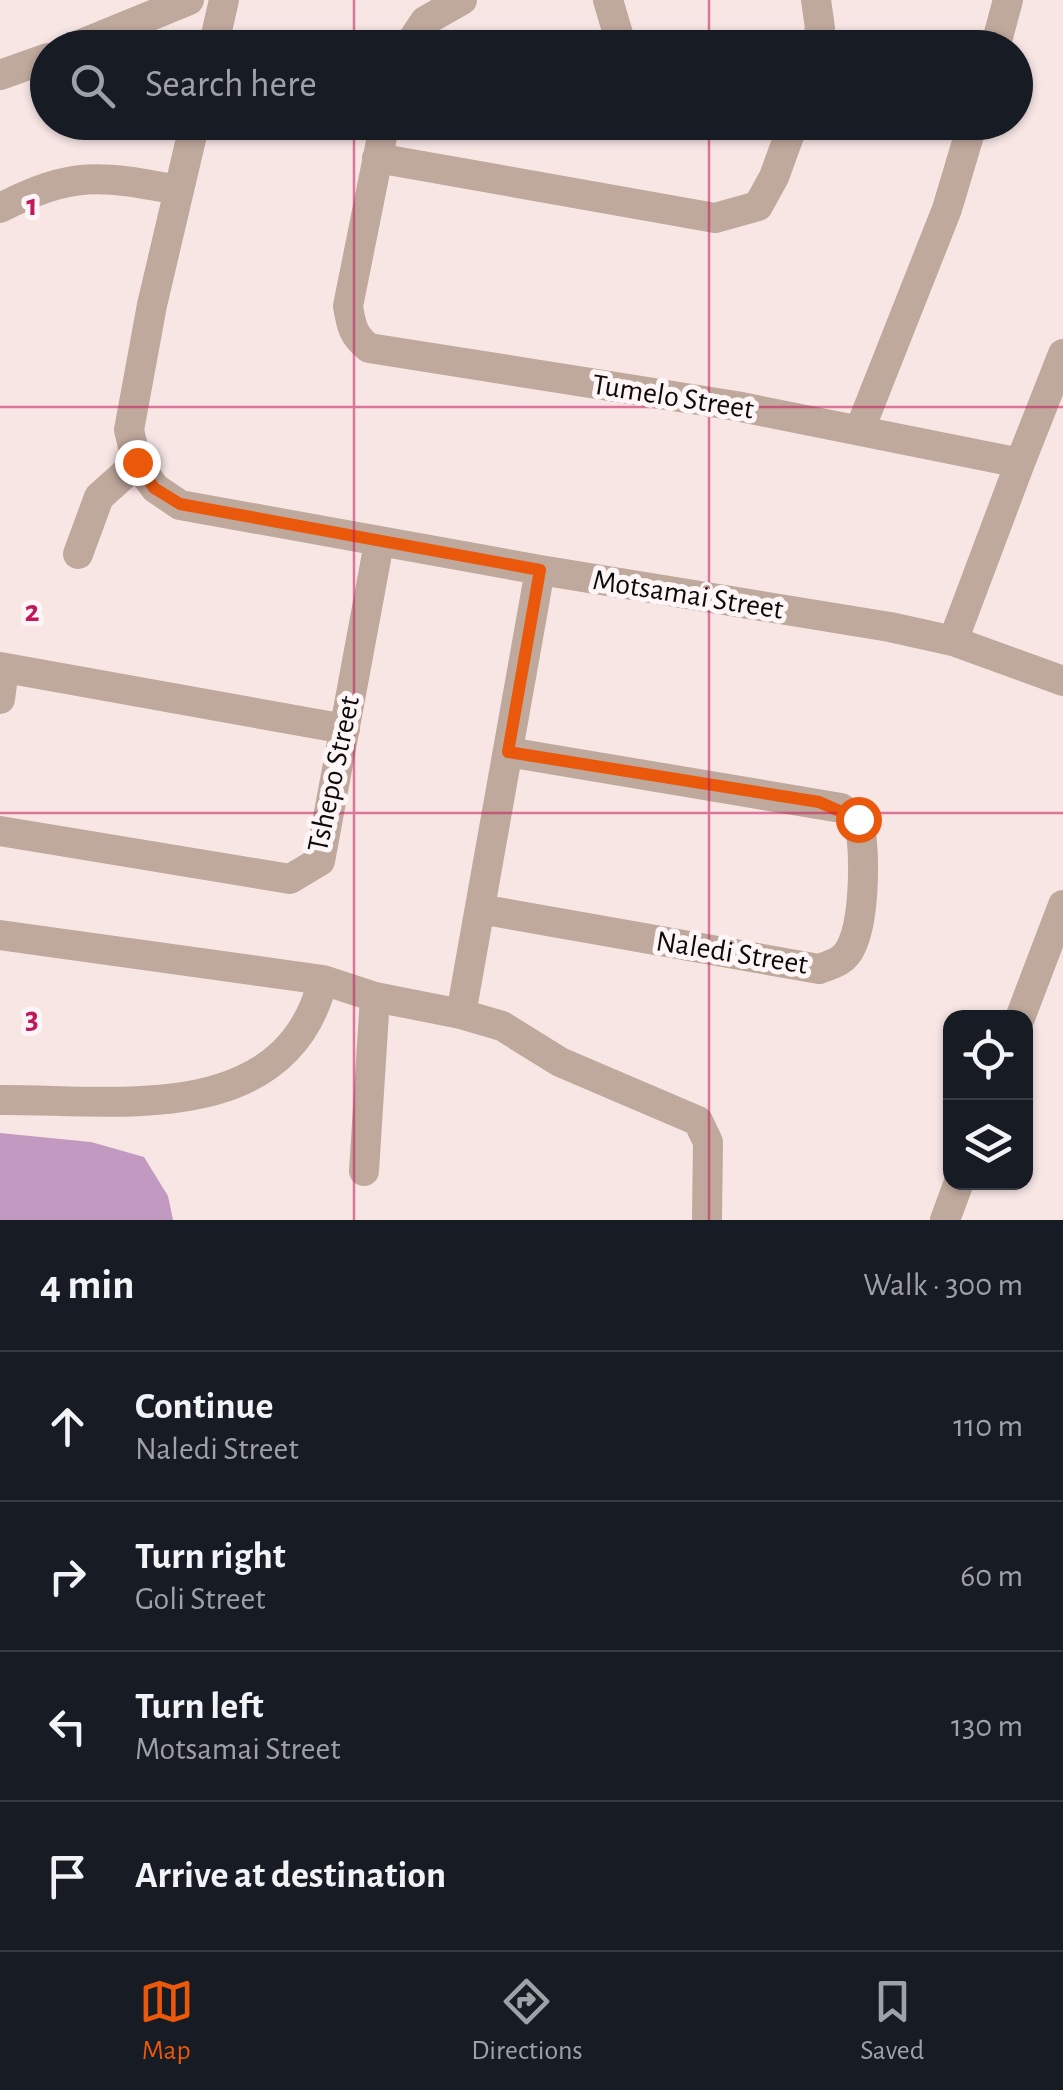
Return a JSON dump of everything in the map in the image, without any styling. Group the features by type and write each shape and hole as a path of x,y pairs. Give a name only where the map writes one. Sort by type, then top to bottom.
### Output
{"street":[{"path":"116,30 189,0"},
{"path":"216,30 224,0"},
{"path":"419,30 425,21 462,0"},
{"path":"608,0 616,30"},
{"path":"816,0 820,30"},
{"path":"999,30 1008,0"},
{"path":"0,75 30,64"},
{"path":"78,554 98,497 137,462 129,430 190,140"},
{"name":"Tumelo Street","path":"382,140 348,306 351,329 369,348 860,429 1020,462"},
{"path":"378,158 715,218 758,206 787,140"},
{"path":"860,429 947,209 967,140"},
{"path":"0,208 59,181 117,178 178,190"},
{"path":"953,642 1063,354"},
{"name":"Motsamai Street","path":"137,462 154,488 180,504 380,543 953,642 1063,680"},
{"name":"Tshepo Street","path":"0,831 290,879 320,860 380,543"},
{"path":"461,1014 540,570"},
{"path":"0,699 2,668 345,729"},
{"name":"Naledi Street","path":"480,909 819,968 840,962 851,948 856,931 864,843 858,819 842,808 508,752"},
{"path":"1023,1010 1063,905"},
{"path":"0,934 323,980 375,998 502,1026 560,1062 698,1122 708,1142 708,1220"},
{"path":"0,1100 156,1103 187,1100 228,1087 266,1065 298,1038 314,1014 323,980"},
{"path":"364,1171 375,998"},
{"path":"945,1220 955,1190"}],"shaded area":[{"path":"0,1133 91,1142 144,1157 168,1196 173,1220 0,1220"}],"route":[{"path":"137,462 154,488 180,504 540,570 508,752 819,802 842,808 858,819"}]}
